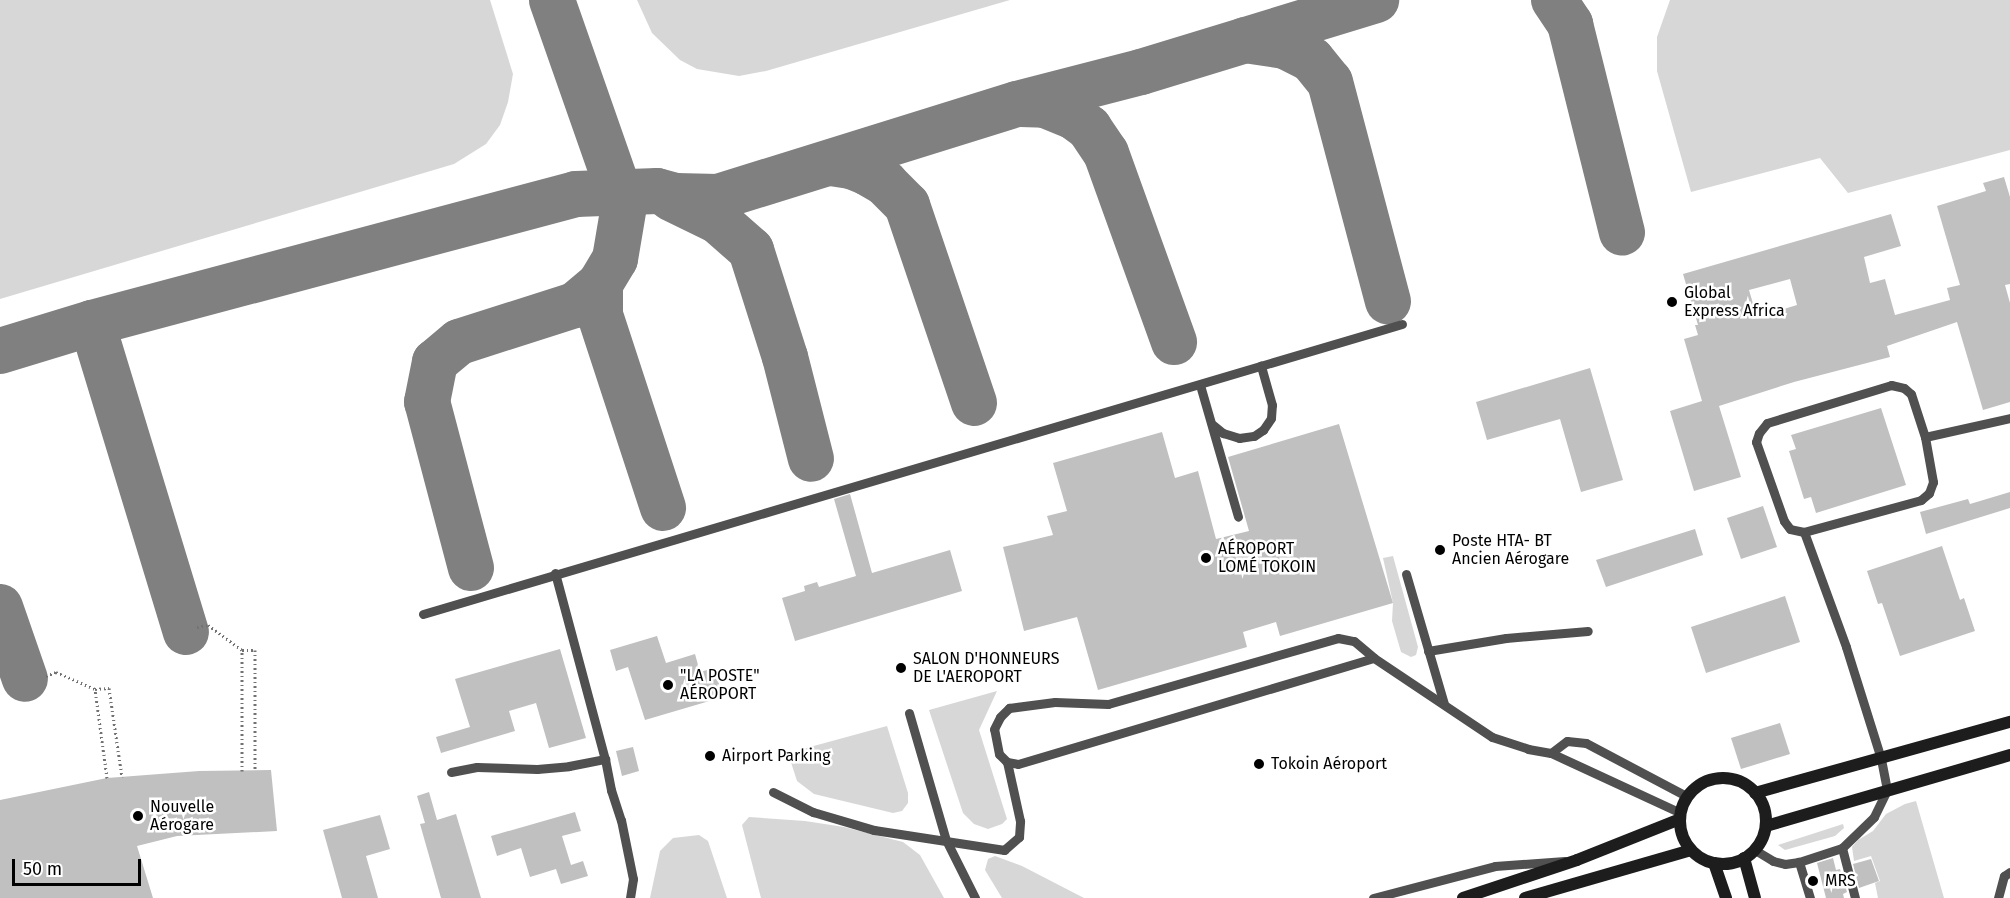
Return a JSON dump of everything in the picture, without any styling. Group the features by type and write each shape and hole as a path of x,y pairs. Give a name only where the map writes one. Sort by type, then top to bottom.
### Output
{"main road":[{"path":"1755,793 2010,722"},
{"path":"1766,826 2010,755"},
{"path":"1728,779 1743,784 1755,793 1762,803 1766,826 1755,850 1744,858 1730,864 1714,863 1701,858 1684,841 1680,816 1688,796 1699,786 1713,780 1728,779"},
{"path":"1463,898 1576,860 1680,816"},
{"path":"1525,898 1691,850"},
{"path":"1744,858 1755,898"},
{"path":"1714,863 1726,898"}],"lane":[{"path":"423,614 555,573 1402,324"},
{"path":"1213,425 1223,433 1239,438 1254,436 1263,430 1271,418 1272,405 1261,366"},
{"path":"1200,385 1238,517"},
{"path":"1891,385 1904,388 1911,394 1925,437 1933,482 1929,493 1921,500 1804,532 1790,529 1784,521 1756,442 1759,433 1767,423 1891,385"},
{"path":"1925,437 2010,418"},
{"path":"1755,850 1773,861 1785,864 1799,862 1842,848 1874,817 1887,790 1881,759 1846,647 1804,532"},
{"path":"555,573 605,759 633,879 630,898"},
{"path":"1406,574 1444,704"},
{"path":"1428,651 1506,638 1588,631"},
{"path":"773,792 813,812 874,830 1004,850 1019,837 1020,821 1007,762 999,754 994,729 1000,717 1010,708 1055,702 1108,704 1338,638 1354,641 1374,658 1492,737 1528,749 1551,753 1680,816"},
{"path":"1007,762 1018,764 1374,658"},
{"path":"909,713 946,840 975,898"},
{"path":"1551,753 1567,741 1586,743 1688,796"},
{"path":"451,772 477,767 561,767 605,759"},
{"path":"1842,848 1855,898"},
{"path":"1373,898 1495,866 1576,860"},
{"path":"1799,862 1810,898"},
{"path":"1998,898 2004,876 2010,872"}],"path":[{"path":"197,627 207,626 242,650 255,650 255,771"},
{"path":"242,650 242,771"},
{"path":"46,676 56,672 95,689 109,688 122,777"},
{"path":"95,689 107,778"}],"shaded area":[{"path":"0,0 490,0 513,74 508,102 500,125 486,144 454,164 0,299"},
{"path":"637,0 1010,0 766,71 739,76 697,69 680,60 652,33"},
{"path":"1670,0 2010,0 2010,150 1848,193 1820,158 1691,192 1657,71 1657,37"},
{"path":"1393,556 1418,647 1416,655 1411,657 1401,652 1392,621 1393,603 1383,558"},
{"path":"997,691 979,730 1007,819 1002,824 988,829 974,824 963,813 929,710"},
{"path":"887,726 908,793 908,803 902,811 893,813 814,794 797,781 788,753"},
{"path":"1916,801 1944,898 1878,898 1875,883 1880,881 1871,856 1854,861 1852,847 1858,840 1873,831 1886,814"},
{"path":"749,817 805,821 844,827 903,842 920,855 944,898 761,898 742,825"},
{"path":"1843,824 1844,828 1835,836 1785,850 1778,845"},
{"path":"699,835 708,841 727,898 650,898 660,851 673,838"},
{"path":"995,856 1022,866 1084,898 1002,898 985,870 988,859"}],"building":[{"path":"2004,177 2010,197 2010,284 2005,285 2010,303 2010,402 1983,410 1957,322 1887,346 1890,357 1794,382 1719,406 1741,477 1694,491 1670,411 1702,401 1684,339 1698,335 1695,325 1698,325 1683,274 1891,214 1901,246 1864,257 1870,283 1885,279 1895,315 1950,300 1947,288 1960,285 1937,206 1986,191 1983,183","holes":["1790,279 1797,305 1757,317 1749,290"]},
{"path":"1590,368 1623,480 1581,492 1560,419 1487,440 1476,402"},
{"path":"1881,408 1906,485 1816,513 1811,497 1804,499 1789,451 1796,449 1791,435"},
{"path":"1339,424 1393,603 1280,636 1276,622 1243,632 1247,647 1098,690 1077,617 1024,631 1003,547 1053,535 1047,516 1067,511 1053,463 1162,432 1175,478 1198,471 1216,539 1249,531 1228,457"},
{"path":"2010,492 2010,508 1926,534 1920,512 1968,499 1970,504"},
{"path":"850,494 872,573 950,550 962,591 795,641 782,598 805,591 804,586 817,582 819,587 856,576 834,499"},
{"path":"1763,506 1777,547 1741,559 1727,518"},
{"path":"1695,529 1703,555 1606,587 1596,560"},
{"path":"1942,546 1960,600 1964,598 1975,631 1900,656 1882,603 1878,604 1867,571"},
{"path":"1785,596 1800,642 1706,673 1691,627"},
{"path":"657,636 666,663 695,654 700,672 714,668 723,697 645,720 628,667 616,671 610,650"},
{"path":"560,649 586,738 549,748 536,703 509,711 515,731 441,753 436,737 470,727 455,679"},
{"path":"1780,723 1790,754 1741,769 1731,738"},
{"path":"633,747 639,771 622,776 616,751"},
{"name":"Nouvelle Aérogare","path":"271,770 277,831 177,836 137,846 153,898 0,898 0,800 107,778 199,771"},
{"path":"429,792 437,820 456,814 481,898 441,898 420,824 425,823 417,796"},
{"path":"575,812 581,831 562,836 571,865 583,861 588,876 561,884 556,869 530,877 521,848 497,856 491,836"},
{"path":"380,815 390,849 366,856 378,898 342,898 323,830"},
{"path":"1833,858 1836,870 1840,869 1847,892 1843,894 1844,898 1826,898 1817,863"},
{"path":"1871,859 1879,881 1859,888 1853,864"}],"taxiway":[{"path":"471,568 427,402 435,362 459,342 575,305 600,284 615,259 624,206 552,0"},
{"path":"0,351 92,323 576,194 657,191 676,196 718,197 1017,104 1141,72 1376,0"},
{"path":"1554,0 1570,24 1622,233"},
{"path":"1245,40 1285,46 1312,60 1330,82 1388,301"},
{"path":"1021,104 1045,105 1074,117 1089,128 1106,153 1174,342"},
{"path":"831,163 851,166 868,173 885,183 907,205 974,403"},
{"path":"671,198 718,221 751,250 785,357 811,459"},
{"path":"600,284 600,315 663,508"},
{"path":"92,323 186,632"},
{"path":"0,607 25,679"}],"place":[{"name":"Global Express Africa","path":"1672,302"},
{"name":"Poste HTA- BT Ancien Aérogare","path":"1440,550"},
{"name":"AÉROPORT LOMÉ TOKOIN","path":"1206,558"},
{"name":"SALON D'HONNEURS DE L'AEROPORT","path":"901,668"},
{"name":"\"LA POSTE\" AÉROPORT","path":"668,685"},
{"name":"Airport Parking","path":"710,756"},
{"name":"Tokoin Aéroport","path":"1259,764"},
{"name":"Nouvelle Aérogare","path":"138,816"},
{"name":"MRS","path":"1813,881"}]}
